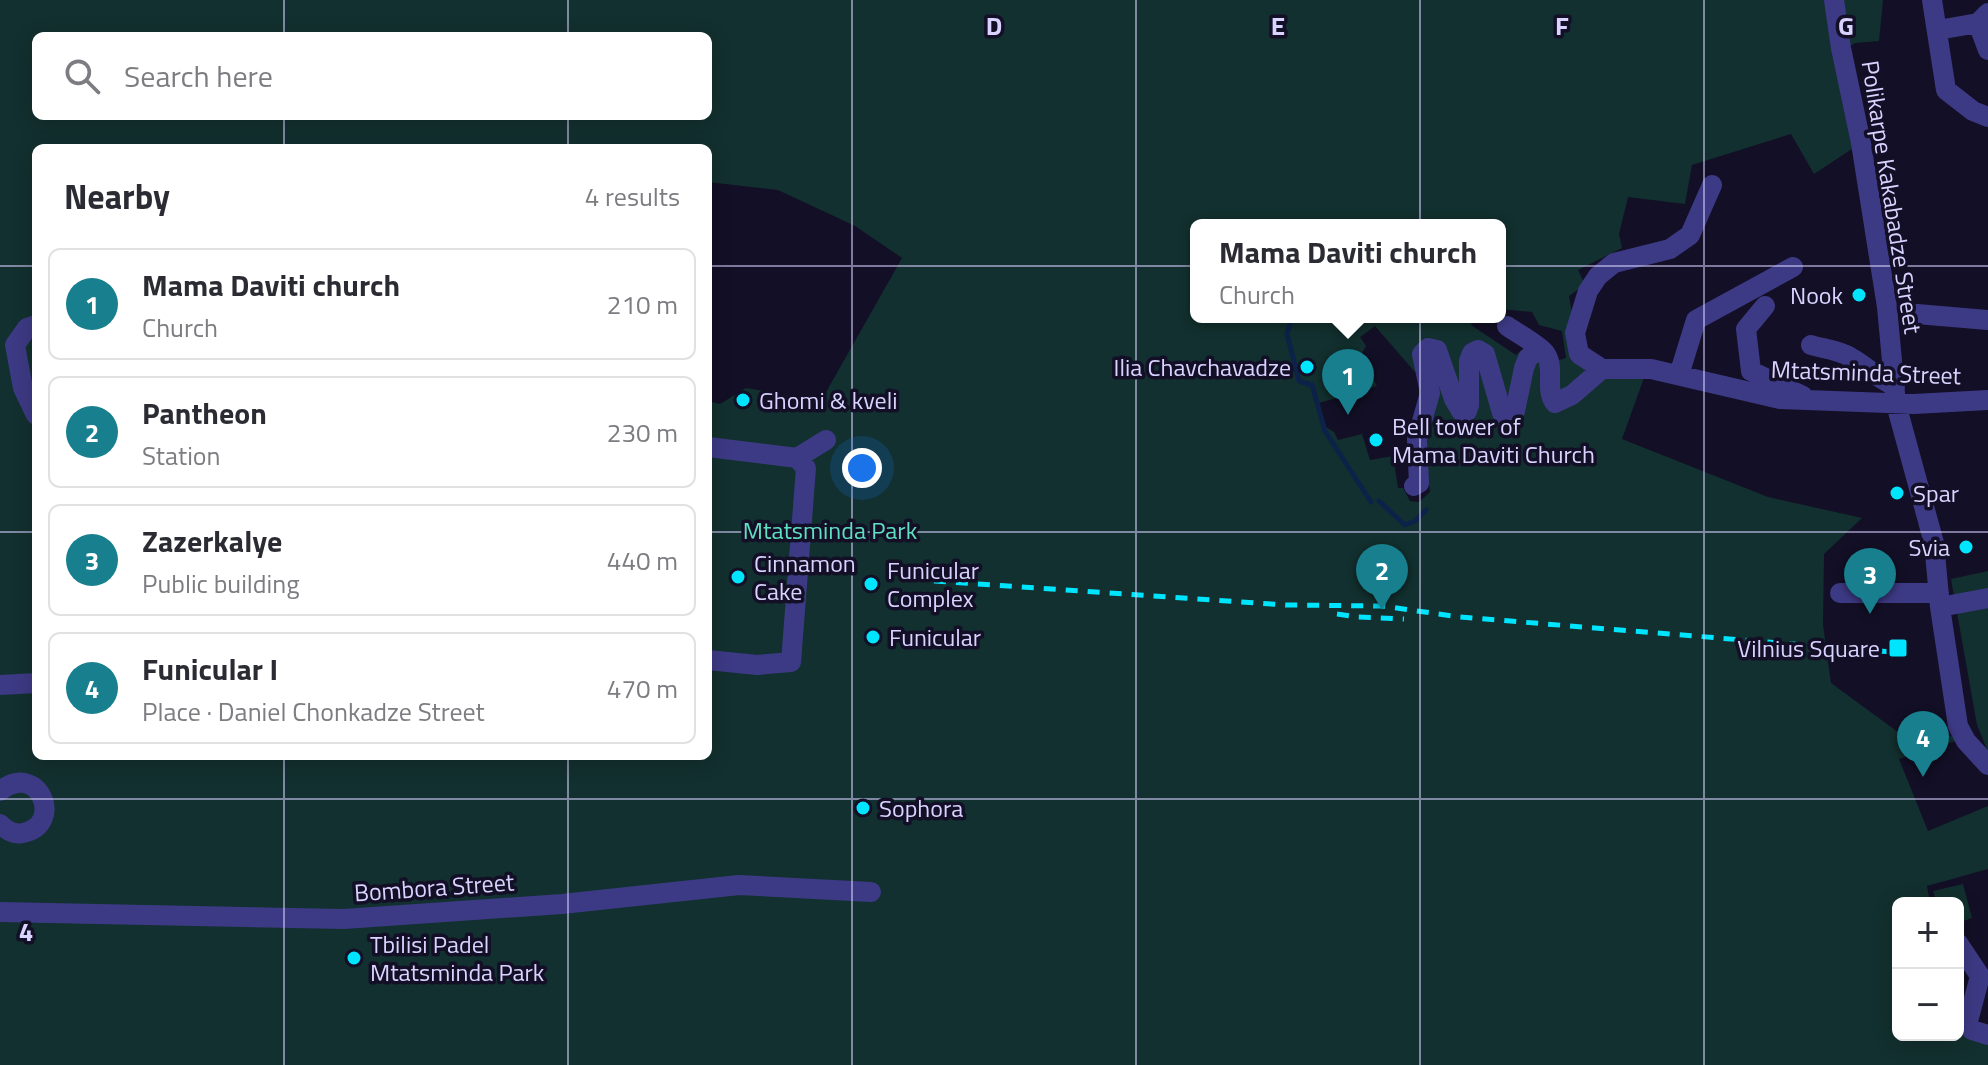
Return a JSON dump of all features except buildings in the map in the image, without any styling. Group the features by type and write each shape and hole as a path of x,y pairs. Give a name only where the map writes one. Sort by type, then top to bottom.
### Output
{"street":[{"name":"Polikarpe Kakabadze Street","path":"1834,0 1873,217 1896,395 1931,526 1958,726 1966,741 1988,765"},
{"path":"1932,0 1948,94 1988,117"},
{"path":"1938,30 1983,18 1988,50"},
{"path":"1507,326 1545,352 1549,363 1550,396 1555,403 1572,395 1602,369 1579,354 1575,333 1588,291 1598,276 1614,263 1670,249 1690,235 1712,185"},
{"path":"1679,375 1696,320 1793,267"},
{"path":"1765,306 1746,329 1751,371 1810,400"},
{"path":"1917,314 1988,320"},
{"path":"32,326 27,328 15,345 23,388 32,407"},
{"path":"1811,345 1845,354 1896,395"},
{"path":"1414,486 1419,483 1417,439 1430,393 1422,354 1428,348 1437,350 1454,399 1461,411 1467,411 1469,361 1472,353 1478,350 1485,354 1502,413 1508,415 1515,411 1528,358 1539,349"},
{"name":"Mtatsminda Street","path":"1602,369 1632,368 1679,375 1780,399 1896,395 1988,400"},
{"path":"712,447 797,458 826,440"},
{"path":"712,660 757,665 791,662 806,468 797,458"},
{"path":"1840,593 1939,600 1988,598"},
{"path":"0,685 32,683"},
{"path":"0,791 14,783 30,785 42,795 45,810 39,824 26,833 10,832 0,824"},
{"name":"Bombora Street","path":"0,912 344,919 562,904 739,885 871,892"},
{"path":"1964,952 1980,976 1967,1025 1988,1035"}],"green space":[{"name":"Mtatsminda Park","path":"0,0 1883,0 1879,41 1855,43 1849,47 1861,143 1814,174 1791,134 1692,165 1685,204 1628,197 1619,234 1622,248 1578,270 1585,285 1569,296 1579,354 1645,375 1622,439 1768,497 1862,518 1824,554 1823,625 1831,683 1917,746 1953,735 1962,739 1899,759 1928,831 1988,806 1988,869 1927,886 1929,897 1892,897 1892,1041 1964,1041 1964,1036 1988,1044 1988,1065 0,1065","holes":["1375,326 1421,379 1430,492 1419,502 1410,501 1403,488 1398,488 1393,456 1370,460 1362,434 1338,440 1334,432 1326,427 1319,403 1377,386 1360,357 1366,346 1360,337"]},
{"path":"1988,571 1988,752 1977,725 1951,579"},
{"path":"1963,884 1972,918 1964,921 1964,897 1935,897 1933,891"}],"waterway":[{"path":"1290,323 1287,334 1299,381 1312,385 1325,431 1371,502"},
{"path":"1379,501 1405,525 1415,521 1426,510"}],"railway":[{"path":"934,581 1286,605 1382,606 1460,617 1891,652"},
{"path":"1337,614 1404,619"}],"place":[{"name":"Nook","path":"1859,295"},
{"name":"Ilia Chavchavadze","path":"1307,367"},
{"name":"Ghomi & kveli","path":"743,400"},
{"name":"Mama Daviti church","path":"1348,415"},
{"name":"Bell tower of Mama Daviti Church","path":"1376,440"},
{"name":"Spar","path":"1897,493"},
{"name":"Svia","path":"1966,547"},
{"name":"Cinnamon Cake","path":"738,577"},
{"name":"Funicular Complex","path":"871,584"},
{"name":"Pantheon","path":"1382,610"},
{"name":"Zazerkalye","path":"1870,614"},
{"name":"Funicular","path":"873,637"},
{"name":"Vilnius Square","path":"1898,648"},
{"name":"Funicular I","path":"1923,777"},
{"name":"Sophora","path":"863,808"},
{"name":"Tbilisi Padel Mtatsminda Park","path":"354,958"}]}
